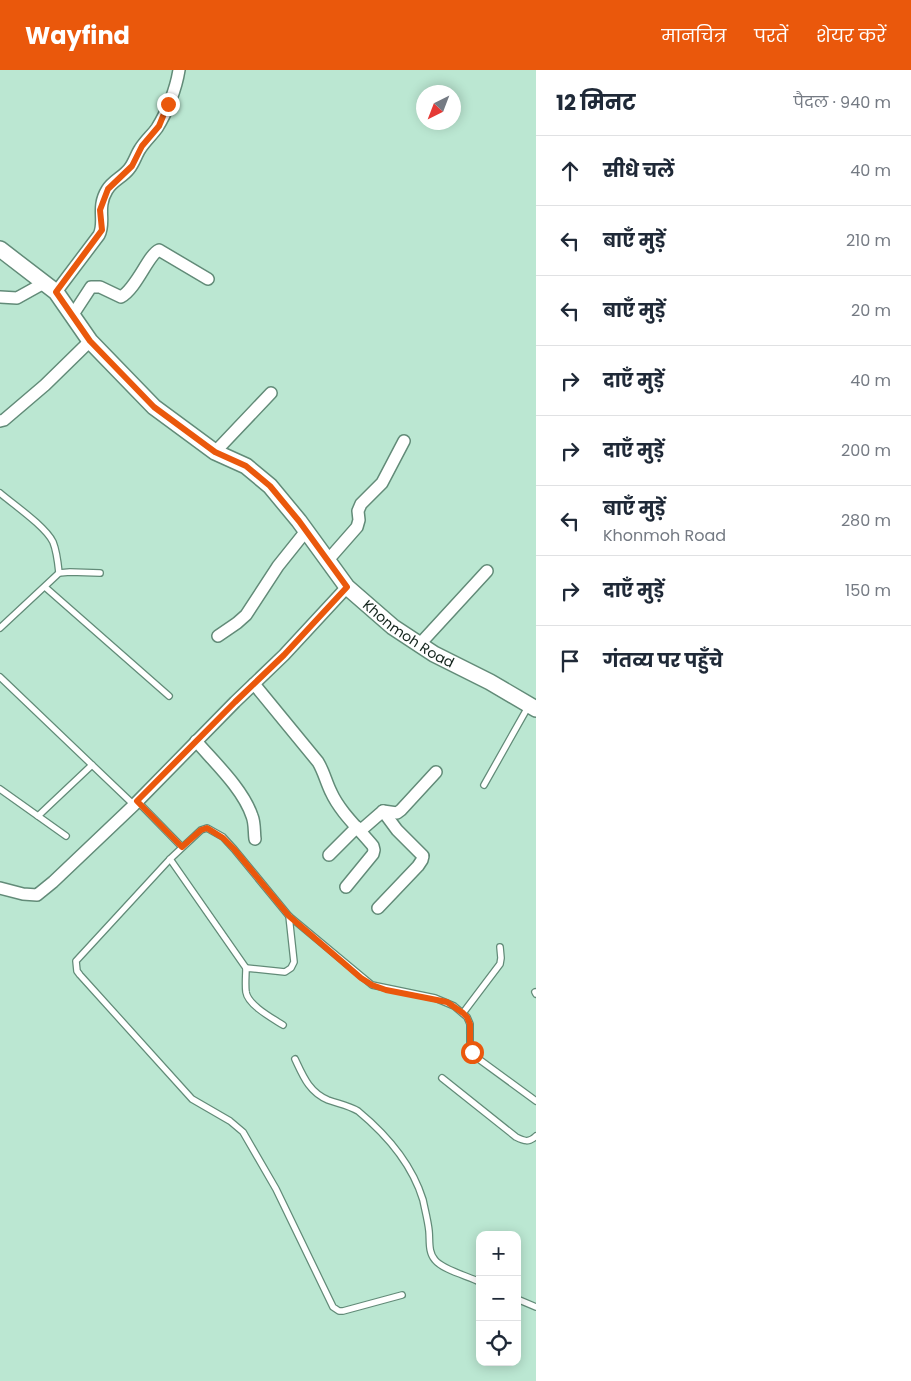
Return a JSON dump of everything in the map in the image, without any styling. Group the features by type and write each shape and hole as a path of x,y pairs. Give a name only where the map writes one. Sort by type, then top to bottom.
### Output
{"main road":[{"name":"Khonmoh Road","path":"0,248 50,288 90,341 154,407 215,452 246,466 270,486 347,587 393,627 419,645 533,707"}],"street":[{"path":"0,297 17,298 50,288 99,235 102,230 100,210 104,194 112,183 132,166 142,146 159,126 179,70"},
{"path":"72,316 92,287 100,287 116,296 121,297 125,295 143,272 155,252 159,250 208,279"},
{"path":"0,421 4,420 45,385 90,341"},
{"path":"215,452 271,393"},
{"path":"328,560 357,527 359,520 358,511 361,504 382,482 404,441"},
{"path":"218,636 243,618 278,566 306,531"},
{"path":"419,645 487,571"},
{"path":"0,888 23,894 37,894 53,882 284,655 347,587"},
{"path":"254,684 318,762 324,772 331,792 373,846 373,854 346,886"},
{"path":"196,741 227,776 248,808 252,816 255,839"},
{"path":"329,855 383,811 397,813 401,810 436,772"},
{"path":"378,908 418,866 423,856 397,830 383,811"}],"lane":[{"path":"0,493 45,531 52,540 59,573"},
{"path":"0,628 59,573 100,573"},
{"path":"45,587 169,696"},
{"path":"0,677 92,765 182,847"},
{"path":"484,785 533,707"},
{"path":"38,816 92,765"},
{"path":"0,789 66,836"},
{"path":"402,1296 343,1311 336,1310 276,1189 243,1132 230,1121 192,1099 77,971 75,965 78,958 170,859 201,830 207,828 214,831 234,849 289,916 372,985 447,1002 463,1013 470,1024 472,1052 536,1101"},
{"path":"170,859 246,968 246,991 248,998 283,1026"},
{"path":"246,968 285,972 291,968 294,962 289,916"},
{"path":"463,1013 500,964 500,948"},
{"path":"295,1059 303,1077 313,1092 328,1100 350,1106 358,1111 403,1158 413,1175 422,1200 429,1230 430,1253 435,1261 443,1266 476,1280"},
{"path":"442,1078 516,1137 524,1141 531,1141 536,1136"},
{"path":"521,1301 536,1307"}],"route":[{"path":"168,104 159,126 142,146 132,166 112,183 104,194 100,210 102,230 56,292 90,341 154,407 215,452 246,466 270,486 299,521 347,587 284,655 137,801 182,847 201,830 207,828 223,838 289,916 361,978 372,985 386,990 435,998 454,1006 467,1017 470,1024 472,1052"}]}
